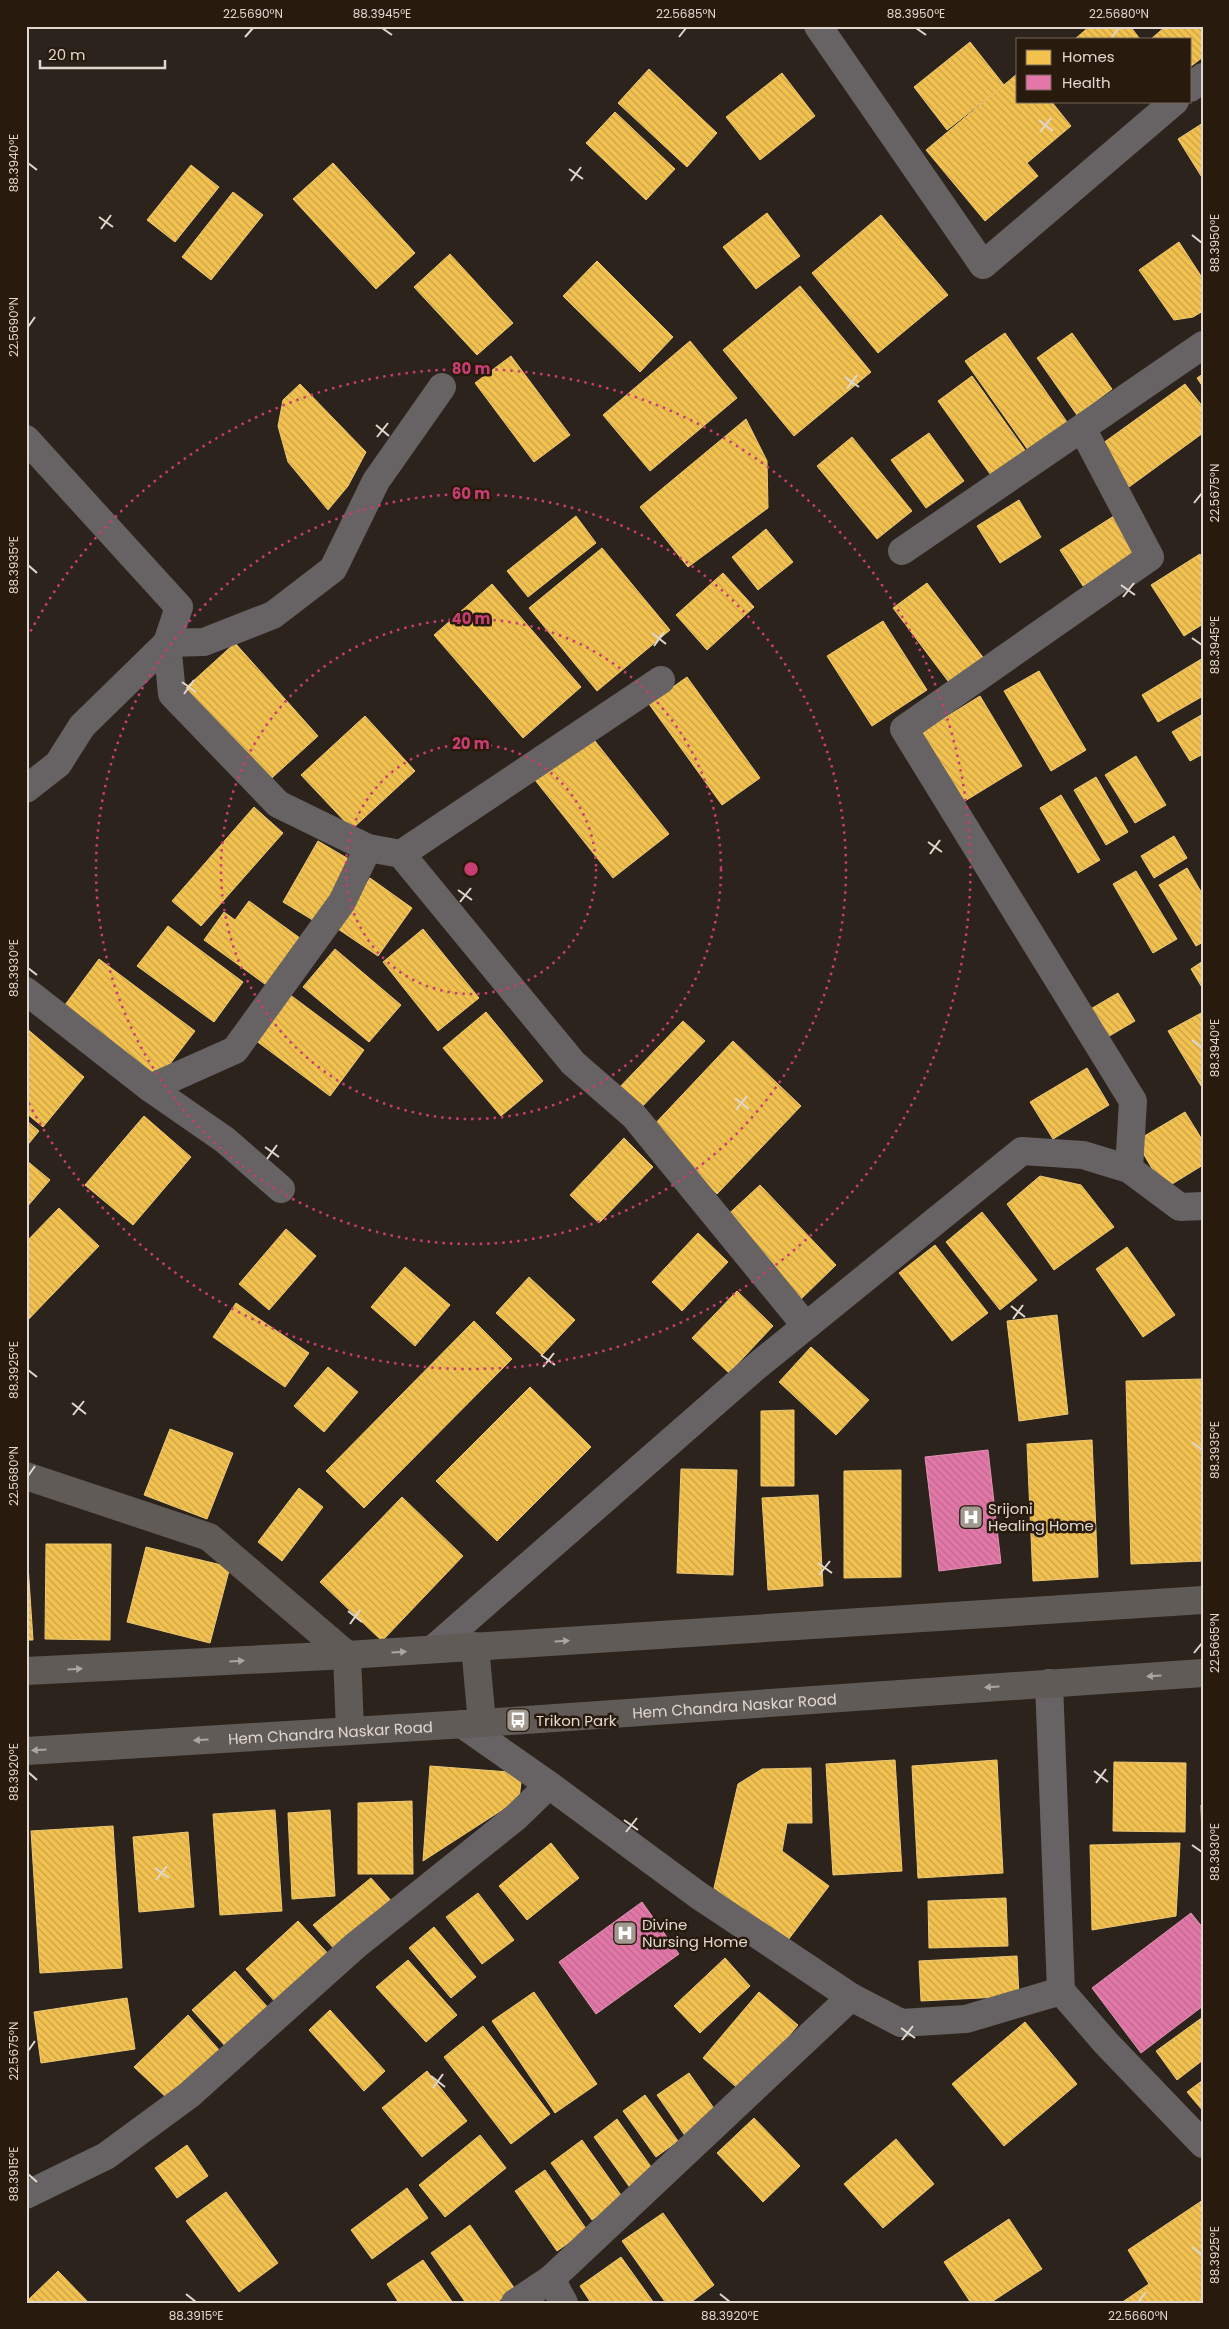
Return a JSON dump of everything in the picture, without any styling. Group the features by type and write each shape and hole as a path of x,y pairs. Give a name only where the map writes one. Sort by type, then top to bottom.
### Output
{"main road":[{"path":"26,1476 209,1537 347,1655 350,1730"},
{"path":"26,1671 347,1655 1203,1600"},
{"path":"472,1723 475,1646"},
{"name":"Hem Chandra Naskar Road","path":"26,1751 472,1723 1203,1673"}],"street":[{"path":"818,26 984,265 1174,102"},
{"path":"1192,86 1203,77"},
{"path":"902,551 1203,345"},
{"path":"26,790 58,764 82,726 167,643 204,642 273,615 333,569 376,481 442,387"},
{"path":"1082,428 1150,557 904,729 1132,1101 1129,1168"},
{"path":"26,439 179,607 167,643 172,694 278,804 368,848 401,854 573,1064 634,1116 806,1326"},
{"path":"401,854 661,680"},
{"path":"150,1088 235,1050 342,902 368,848"},
{"path":"26,991 150,1088 226,1140 281,1189"},
{"path":"433,1649 758,1365 1022,1151 1083,1155 1129,1168 1180,1207 1203,1206"},
{"path":"1049,1683 1061,1991 1106,2043 1203,2144"},
{"path":"472,1723 549,1785 698,1895 852,1997 901,2023 966,2019 1061,1991"},
{"path":"26,2195 106,2156 189,2095 355,1946 516,1817 549,1785"},
{"path":"515,2303 551,2279 852,1997"},
{"path":"551,2279 564,2303"}],"building: Homes":[{"path":"1090,26 1130,26 1139,38 1076,38"},
{"path":"1166,26 1203,26 1203,57 1192,65 1192,38 1152,38"},
{"path":"970,42 1004,85 947,130 914,87"},
{"path":"649,69 717,133 687,167 618,103"},
{"path":"782,73 815,116 760,160 726,117"},
{"path":"1016,75 1016,102 1052,102 1071,126 1027,163 1038,176 985,221 926,150"},
{"path":"615,112 675,169 646,200 586,143"},
{"path":"1203,123 1203,179 1178,139"},
{"path":"333,163 415,253 376,289 293,199"},
{"path":"191,165 219,187 175,242 147,220"},
{"path":"233,192 263,215 211,280 182,257"},
{"path":"767,213 800,256 756,289 723,247"},
{"path":"881,215 948,295 878,353 812,273"},
{"path":"1179,242 1203,279 1203,311 1193,317 1174,320 1139,270"},
{"path":"450,254 513,323 477,355 414,287"},
{"path":"597,261 673,337 640,372 563,296"},
{"path":"800,286 871,372 794,436 723,350"},
{"path":"1005,333 1067,422 1028,450 965,361"},
{"path":"1072,333 1112,389 1077,415 1037,358"},
{"path":"690,341 737,398 650,471 603,415"},
{"path":"511,356 570,435 534,462 475,383"},
{"path":"1203,374 1203,387 1197,378"},
{"path":"972,376 1027,453 993,478 938,401"},
{"path":"300,384 366,452 348,486 328,510 288,462 278,426 283,400"},
{"path":"1185,384 1203,407 1203,433 1129,487 1099,446"},
{"path":"746,419 767,461 768,508 688,567 640,507"},
{"path":"929,433 964,481 926,508 891,460"},
{"path":"852,437 912,511 877,539 817,466"},
{"path":"1019,500 1041,537 1000,563 977,526"},
{"path":"576,516 596,543 528,597 507,571"},
{"path":"1114,516 1136,552 1083,586 1060,550"},
{"path":"766,529 793,562 758,590 732,557"},
{"path":"602,548 670,630 597,691 529,608"},
{"path":"1200,554 1203,559 1203,624 1184,636 1151,585"},
{"path":"723,573 754,607 707,650 676,615"},
{"path":"927,583 985,660 951,685 893,608"},
{"path":"492,584 581,687 523,738 434,635"},
{"path":"883,621 927,690 872,726 827,656"},
{"path":"235,643 318,736 263,786 180,693"},
{"path":"1203,658 1203,696 1158,722 1142,695"},
{"path":"1039,671 1086,750 1051,771 1004,691"},
{"path":"687,677 760,778 722,805 649,704"},
{"path":"980,696 1022,766 960,804 917,735"},
{"path":"1203,714 1203,754 1190,761 1172,732"},
{"path":"365,716 415,771 352,829 301,775"},
{"path":"587,731 669,834 613,878 531,775"},
{"path":"1136,756 1166,805 1135,823 1105,775"},
{"path":"1096,777 1128,832 1106,845 1074,790"},
{"path":"1061,795 1100,860 1078,873 1040,808"},
{"path":"254,807 283,833 201,926 172,901"},
{"path":"1174,836 1187,858 1154,878 1141,856"},
{"path":"318,841 357,864 321,925 283,902"},
{"path":"1187,868 1203,895 1203,942 1196,946 1159,885"},
{"path":"1136,871 1177,939 1153,953 1113,884"},
{"path":"370,878 412,908 378,956 335,927"},
{"path":"249,901 304,941 269,987 204,940 224,912 235,920"},
{"path":"168,926 243,982 214,1022 137,966"},
{"path":"423,929 479,998 438,1031 383,962"},
{"path":"335,949 401,1005 369,1042 303,987"},
{"path":"99,959 195,1031 157,1081 62,1009"},
{"path":"1203,961 1203,989 1191,969"},
{"path":"1118,993 1135,1021 1099,1042 1082,1014"},
{"path":"289,994 364,1050 330,1096 255,1040"},
{"path":"486,1012 543,1081 501,1116 443,1048"},
{"path":"1203,1012 1203,1089 1168,1031"},
{"path":"683,1021 705,1041 637,1112 616,1091"},
{"path":"26,1028 84,1077 43,1127 26,1113"},
{"path":"733,1041 801,1106 717,1194 650,1129"},
{"path":"1087,1068 1109,1105 1053,1139 1030,1102"},
{"path":"1185,1112 1203,1141 1203,1165 1164,1189 1136,1141"},
{"path":"144,1116 191,1157 133,1225 85,1185"},
{"path":"26,1120 39,1131 26,1147"},
{"path":"624,1138 653,1167 599,1223 570,1195"},
{"path":"26,1160 50,1180 26,1208"},
{"path":"1040,1176 1081,1185 1114,1227 1054,1270 1007,1204"},
{"path":"760,1185 836,1265 798,1302 722,1220"},
{"path":"59,1208 99,1246 26,1322 26,1242"},
{"path":"982,1212 1037,1280 1000,1310 946,1242"},
{"path":"286,1229 316,1256 269,1310 239,1284"},
{"path":"698,1233 728,1262 682,1311 652,1282"},
{"path":"935,1245 988,1313 952,1341 899,1273"},
{"path":"1127,1247 1175,1315 1143,1337 1096,1269"},
{"path":"405,1267 450,1305 415,1346 371,1307"},
{"path":"529,1277 575,1320 542,1355 496,1313"},
{"path":"737,1291 773,1326 729,1373 692,1338"},
{"path":"236,1303 309,1353 285,1387 213,1337"},
{"path":"1057,1315 1068,1414 1019,1421 1007,1321"},
{"path":"474,1321 512,1359 364,1508 326,1471"},
{"path":"811,1347 869,1400 836,1435 779,1382"},
{"path":"328,1367 358,1392 324,1432 294,1406"},
{"path":"1203,1379 1203,1561 1131,1564 1126,1381"},
{"path":"530,1387 591,1447 497,1541 436,1481"},
{"path":"794,1410 794,1486 761,1486 761,1411"},
{"path":"170,1429 233,1453 207,1519 144,1495"},
{"path":"1092,1440 1098,1577 1033,1581 1027,1444"},
{"path":"681,1469 737,1470 733,1575 677,1573"},
{"path":"901,1470 901,1577 844,1578 844,1471"},
{"path":"299,1488 323,1507 282,1561 258,1542"},
{"path":"818,1495 823,1586 768,1590 762,1498"},
{"path":"402,1497 463,1556 382,1641 320,1582"},
{"path":"26,1535 33,1640 26,1640"},
{"path":"46,1544 111,1544 110,1640 45,1639"},
{"path":"146,1547 230,1567 210,1643 127,1622"},
{"path":"895,1760 902,1871 833,1875 826,1764"},
{"path":"997,1760 1003,1873 918,1878 912,1766"},
{"path":"1114,1762 1186,1763 1185,1832 1113,1831"},
{"path":"430,1766 522,1773 519,1799 423,1861"},
{"path":"811,1768 812,1823 787,1823 782,1851 829,1886 785,1944 714,1888 738,1784 762,1769"},
{"path":"412,1801 413,1874 358,1874 358,1803"},
{"path":"1201,1805 1203,1805 1203,1868"},
{"path":"275,1810 282,1911 220,1915 213,1814"},
{"path":"330,1810 335,1896 292,1899 288,1813"},
{"path":"113,1826 122,1968 40,1973 31,1831"},
{"path":"188,1832 194,1907 139,1912 133,1837"},
{"path":"551,1843 579,1878 527,1920 499,1886"},
{"path":"1180,1843 1176,1916 1092,1930 1090,1845"},
{"path":"371,1878 394,1904 336,1951 313,1925"},
{"path":"478,1893 514,1940 482,1964 446,1917"},
{"path":"1006,1898 1008,1946 929,1948 928,1901"},
{"path":"298,1921 332,1958 278,2005 246,1969"},
{"path":"434,1927 476,1977 451,1998 409,1948"},
{"path":"1017,1956 1019,1996 921,2001 919,1961"},
{"path":"725,1958 750,1986 700,2033 674,2006"},
{"path":"408,1960 457,2015 426,2042 376,1987"},
{"path":"235,1971 272,2012 229,2050 192,2010"},
{"path":"534,1992 597,2084 555,2113 492,2021"},
{"path":"759,1992 798,2025 742,2092 703,2058"},
{"path":"127,1998 135,2049 41,2063 34,2012"},
{"path":"330,2010 385,2071 364,2091 309,2030"},
{"path":"188,2015 221,2052 168,2099 134,2067"},
{"path":"1203,2017 1203,2060 1177,2080 1156,2051"},
{"path":"1025,2022 1077,2084 1004,2146 952,2084"},
{"path":"483,2026 550,2114 511,2144 444,2057"},
{"path":"427,2071 467,2121 422,2157 382,2108"},
{"path":"689,2073 718,2114 686,2137 657,2095"},
{"path":"1203,2080 1203,2111 1187,2092"},
{"path":"645,2095 678,2141 656,2157 623,2111"},
{"path":"754,2118 800,2166 763,2202 717,2153"},
{"path":"617,2119 654,2171 631,2189 594,2137"},
{"path":"480,2135 506,2168 445,2217 419,2185"},
{"path":"896,2139 934,2184 883,2228 844,2184"},
{"path":"582,2140 623,2198 592,2220 551,2163"},
{"path":"187,2145 208,2176 177,2198 155,2168"},
{"path":"545,2170 587,2230 557,2251 515,2191"},
{"path":"407,2188 428,2218 372,2259 351,2230"},
{"path":"226,2192 278,2263 239,2292 186,2221"},
{"path":"1203,2200 1203,2303 1121,2303 1149,2284 1128,2250"},
{"path":"663,2213 714,2285 690,2303 666,2303 622,2241"},
{"path":"1009,2219 1042,2269 990,2303 971,2303 944,2262"},
{"path":"470,2225 515,2289 496,2303 466,2303 431,2253"},
{"path":"621,2257 654,2303 591,2303 580,2286"},
{"path":"423,2260 453,2303 399,2303 387,2284"},
{"path":"58,2271 89,2303 26,2303 26,2302"}],"building: Health":[{"path":"988,1450 1001,1563 939,1571 925,1457"},
{"path":"642,1902 679,1954 596,2014 559,1962"},
{"path":"1191,1913 1203,1928 1203,2006 1141,2053 1092,1988"}],"place":[{"name":"Srijoni Healing Home","path":"971,1517"},
{"name":"Trikon Park","path":"518,1720"},
{"name":"Divine Nursing Home","path":"625,1933"}]}
